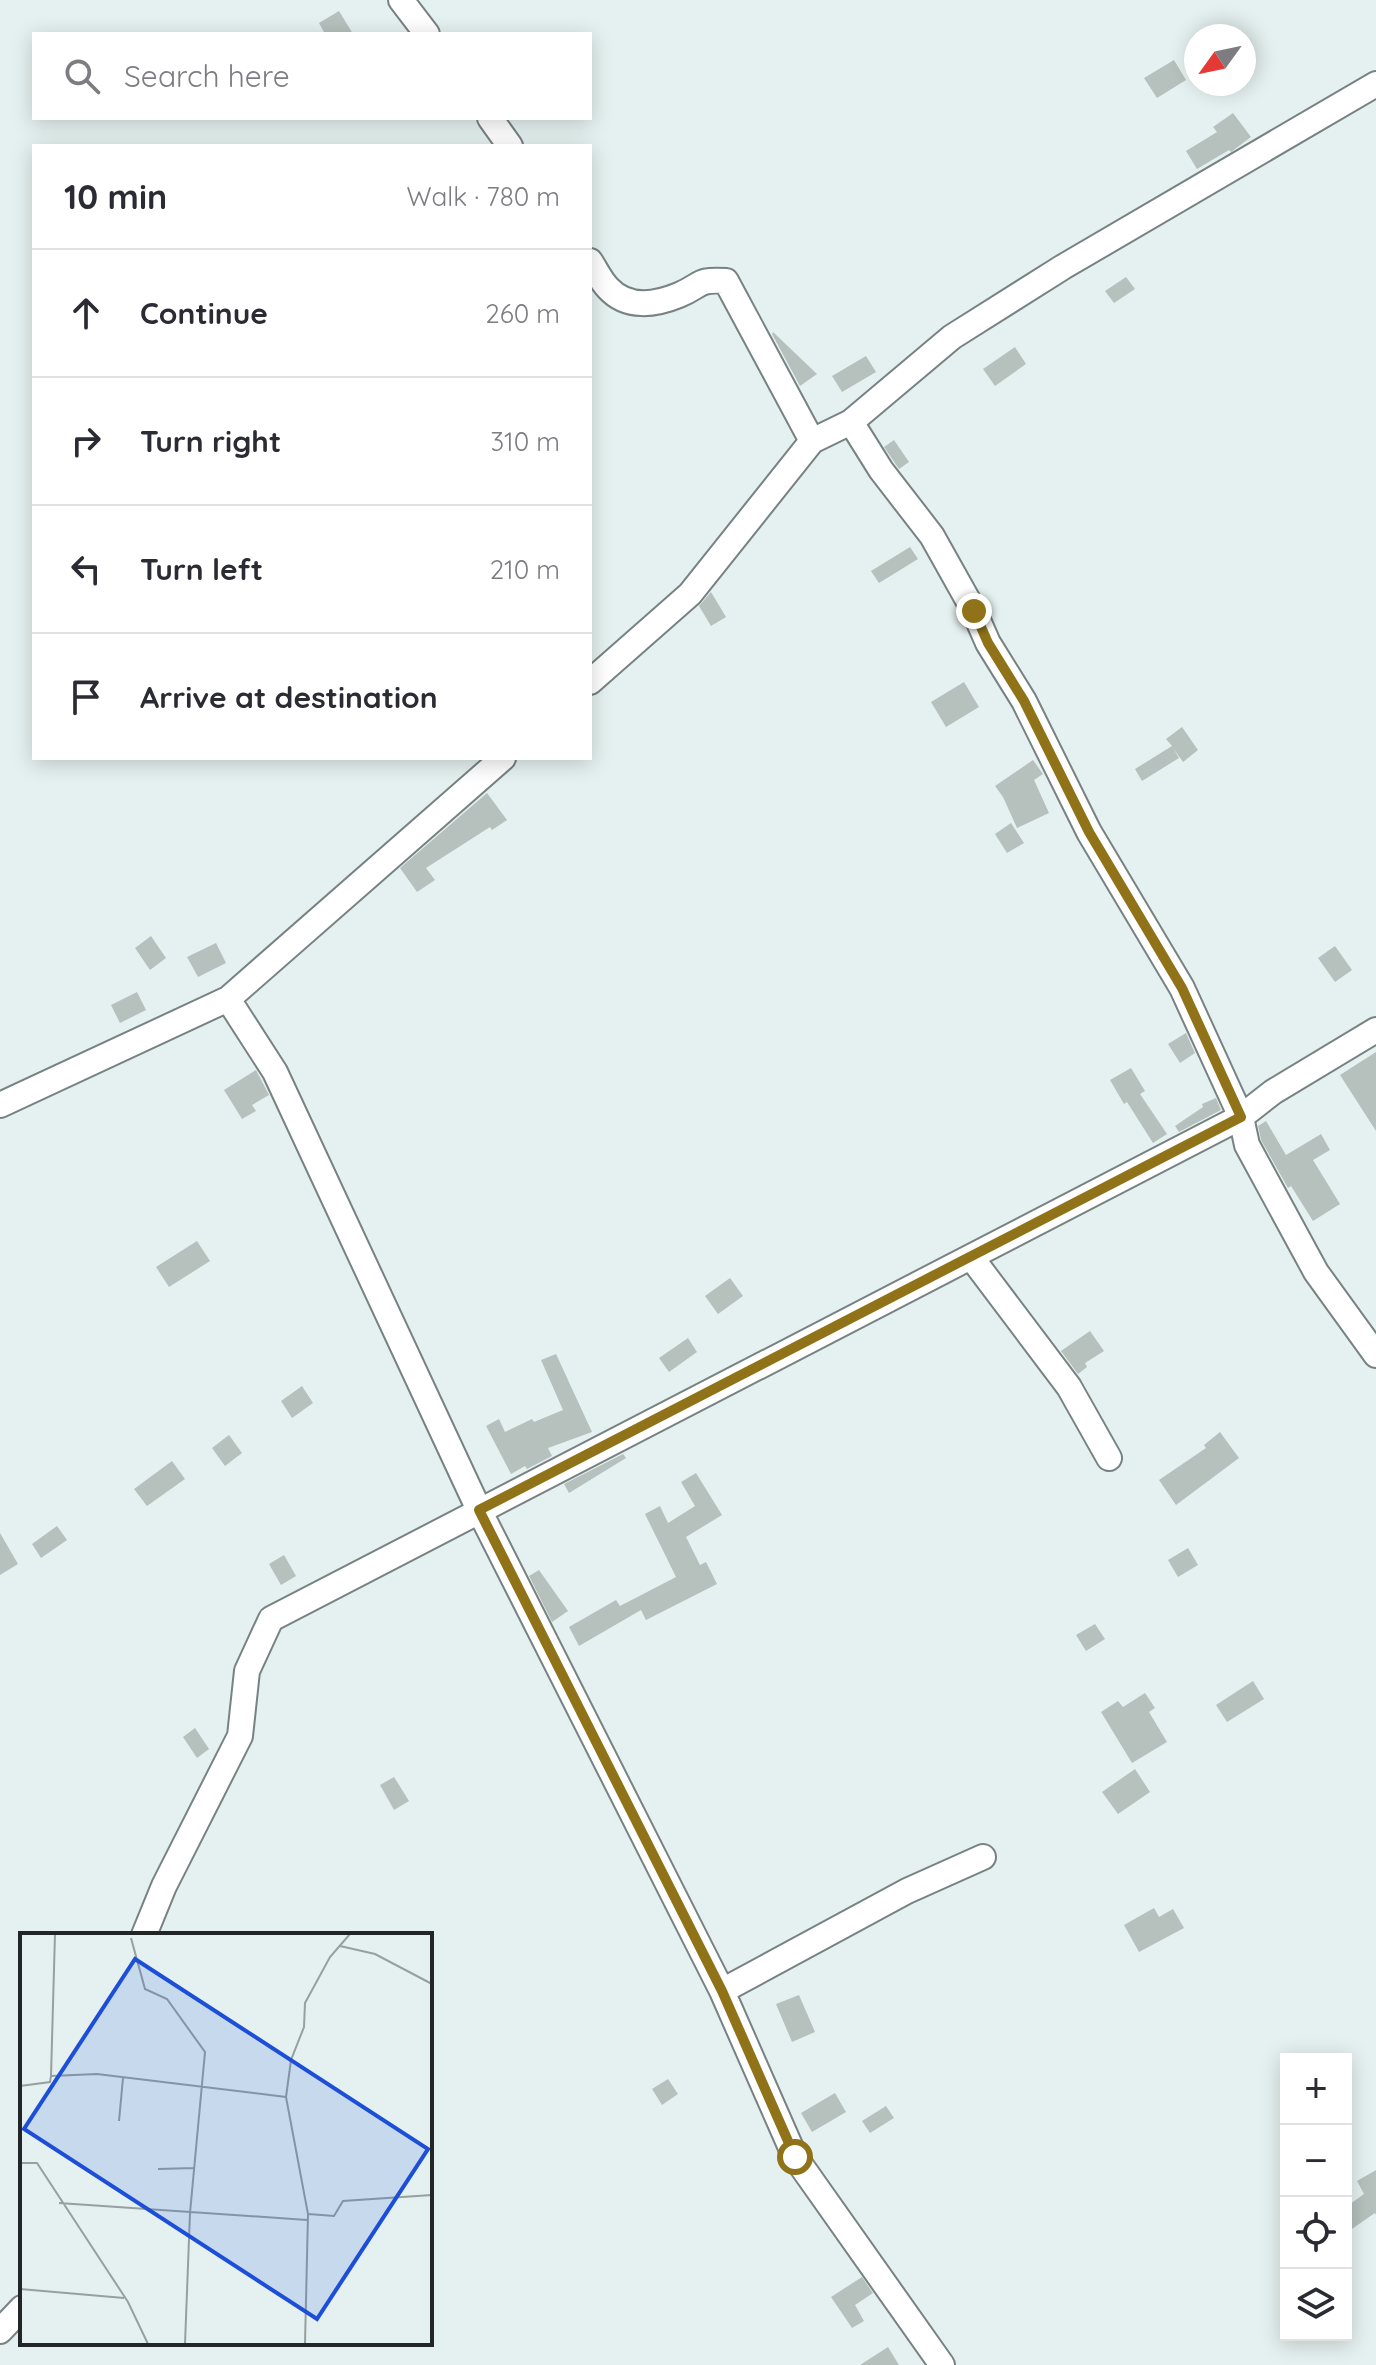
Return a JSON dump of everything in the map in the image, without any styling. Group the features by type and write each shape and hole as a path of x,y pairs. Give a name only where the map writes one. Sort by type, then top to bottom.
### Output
{"street":[{"path":"401,0 425,32"},
{"path":"592,680 690,594 812,441 851,422 952,337 1063,267 1376,84"},
{"path":"491,120 509,144"},
{"path":"592,264 608,289 629,303 652,303 680,294 704,280 726,281 812,441"},
{"path":"851,422 881,470 932,536 974,611 988,643 1024,701 1089,832 1182,988 1241,1117 1247,1145 1316,1272 1376,1355"},
{"path":"0,1105 228,999 501,760"},
{"path":"228,999 275,1072 479,1510 722,1991 795,2157 942,2365"},
{"path":"145,1933 164,1886 240,1736 247,1671 271,1619 1241,1117 1273,1092 1376,1030"},
{"path":"971,1257 1069,1387 1109,1458"},
{"path":"722,1991 907,1891 983,1857"},
{"path":"0,2331 20,2310"}],"building":[{"path":"339,11 352,32 324,32 319,23"},
{"path":"1174,60 1184,81 1157,98 1144,78"},
{"path":"1233,113 1251,137 1231,152 1229,150 1197,169 1186,151 1217,132 1213,127"},
{"path":"1126,277 1135,289 1114,303 1105,291"},
{"path":"773,332 817,374 800,386"},
{"path":"1015,347 1026,364 995,386 983,369"},
{"path":"866,356 876,372 842,392 832,376"},
{"path":"894,440 909,462 899,469 884,447"},
{"path":"910,547 918,559 879,583 871,571"},
{"path":"711,592 726,617 711,626 699,606"},
{"path":"964,682 979,707 946,727 931,702"},
{"path":"1182,727 1198,750 1183,762 1173,748 1179,758 1142,781 1135,769 1172,746 1166,739"},
{"path":"1033,760 1043,774 1034,780 1049,813 1017,828 995,786"},
{"path":"487,793 507,820 492,830 490,827 426,868 435,880 417,892 400,868"},
{"path":"1011,823 1024,843 1007,853 995,834"},
{"path":"151,936 166,958 150,970 135,948"},
{"path":"216,943 226,963 198,977 187,957"},
{"path":"1335,946 1352,970 1335,982 1318,958"},
{"path":"137,992 146,1010 120,1023 111,1005"},
{"path":"1186,1033 1195,1053 1180,1063 1168,1044"},
{"path":"1376,1052 1376,1131 1340,1075"},
{"path":"1131,1068 1145,1091 1140,1094 1167,1134 1153,1143 1110,1080"},
{"path":"256,1070 269,1095 252,1105 256,1111 242,1119 224,1090"},
{"path":"1216,1098 1221,1110 1179,1132 1175,1126 1203,1107 1202,1104"},
{"path":"1266,1121 1286,1155 1321,1134 1330,1150 1313,1160 1340,1204 1313,1221 1291,1186 1288,1188 1261,1140 1258,1126"},
{"path":"197,1241 210,1261 169,1287 156,1267"},
{"path":"730,1278 743,1296 718,1314 705,1296"},
{"path":"1090,1331 1104,1351 1085,1363 1087,1367 1078,1374 1061,1351"},
{"path":"688,1338 697,1352 669,1372 659,1358"},
{"path":"556,1354 592,1432 548,1448 552,1456 511,1474 486,1426 499,1419 505,1432 532,1419 534,1422 563,1410 541,1360"},
{"path":"302,1386 313,1403 292,1418 281,1401"},
{"path":"1220,1432 1239,1458 1176,1505 1159,1480 1206,1448 1204,1445"},
{"path":"229,1435 242,1453 225,1466 212,1448"},
{"path":"623,1454 626,1458 569,1493 564,1484"},
{"path":"172,1461 185,1479 147,1506 134,1489"},
{"path":"696,1473 722,1515 686,1537 700,1565 706,1562 717,1584 646,1620 641,1610 579,1646 569,1627 616,1600 620,1606 676,1577 645,1514 660,1506 668,1523 695,1506 681,1482"},
{"path":"57,1526 67,1540 41,1558 32,1544"},
{"path":"0,1533 18,1564 0,1575"},
{"path":"1188,1548 1198,1565 1178,1577 1168,1560"},
{"path":"284,1555 296,1576 281,1585 269,1564"},
{"path":"539,1570 568,1611 552,1622 529,1576"},
{"path":"1095,1624 1105,1639 1086,1651 1076,1635"},
{"path":"1253,1681 1264,1699 1227,1722 1216,1705"},
{"path":"1145,1693 1155,1708 1149,1712 1167,1742 1132,1763 1101,1712 1118,1701 1123,1707"},
{"path":"195,1728 209,1749 197,1758 183,1737"},
{"path":"1135,1769 1150,1792 1118,1814 1102,1792"},
{"path":"394,1777 409,1801 394,1810 380,1785"},
{"path":"1154,1908 1159,1917 1173,1909 1184,1928 1139,1952 1124,1925"},
{"path":"799,1995 815,2032 792,2042 776,2004"},
{"path":"668,2079 678,2094 662,2105 652,2089"},
{"path":"835,2093 846,2112 812,2132 801,2113"},
{"path":"886,2106 894,2118 870,2133 862,2121"},
{"path":"1376,2170 1376,2215 1352,2229 1352,2203 1364,2194 1357,2181"},
{"path":"862,2277 873,2293 855,2305 864,2321 852,2328 831,2297"},
{"path":"888,2347 899,2365 860,2365"}],"route":[{"path":"795,2157 722,1991 479,1510 1241,1117 1182,988 1089,832 1024,701 988,643 974,611"}]}
